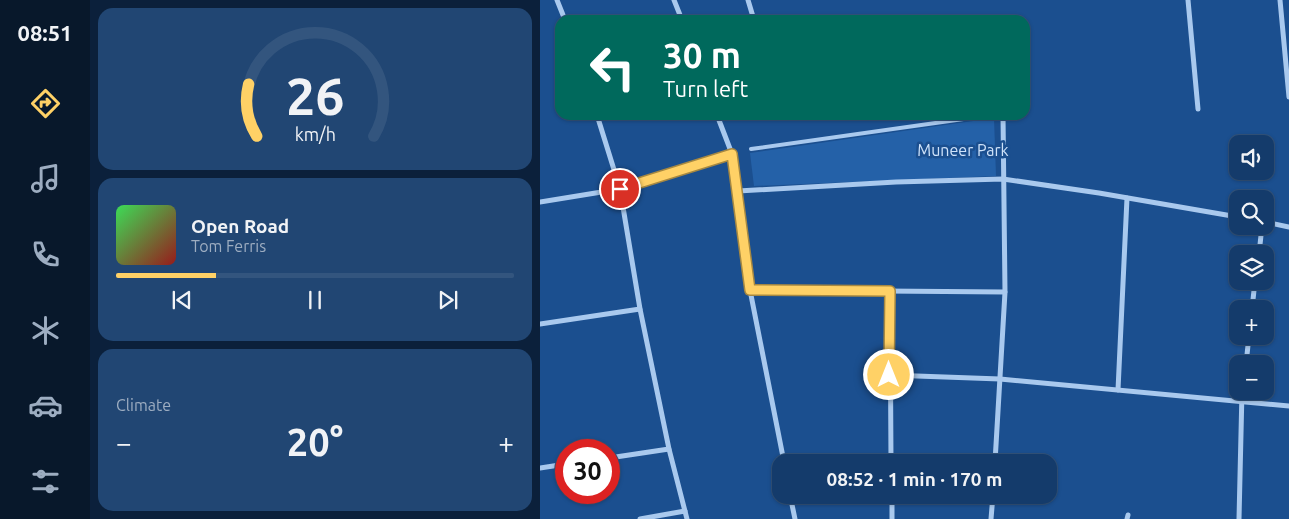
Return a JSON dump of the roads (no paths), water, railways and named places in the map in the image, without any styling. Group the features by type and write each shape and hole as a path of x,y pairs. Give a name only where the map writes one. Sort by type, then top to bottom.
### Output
{"street":[{"path":"558,0 563,15"},
{"path":"674,0 680,15"},
{"path":"748,0 752,15"},
{"path":"1188,0 1198,109"},
{"path":"1280,0 1289,97"},
{"path":"599,120 620,189 640,309 669,449 687,519"},
{"path":"719,120 732,154 750,290 782,454"},
{"path":"995,454 1005,292 1003,120"},
{"path":"540,202 620,189 732,154"},
{"path":"738,191 896,182 1003,179 1229,215"},
{"path":"1118,390 1127,198"},
{"path":"1274,224 1289,227"},
{"path":"750,290 1005,292"},
{"path":"890,291 891,454"},
{"path":"540,324 640,309"},
{"path":"889,375 1000,379 1229,399"},
{"path":"1240,519 1241,400 1289,406"},
{"path":"620,456 669,449"},
{"path":"540,468 555,466"},
{"path":"792,504 794,519"},
{"path":"892,504 892,519"},
{"path":"991,519 992,504"},
{"path":"640,519 685,511"}],"lane":[{"path":"751,149 957,120"}],"park label":[{"name":"Muneer Park","path":"963,150"}]}
